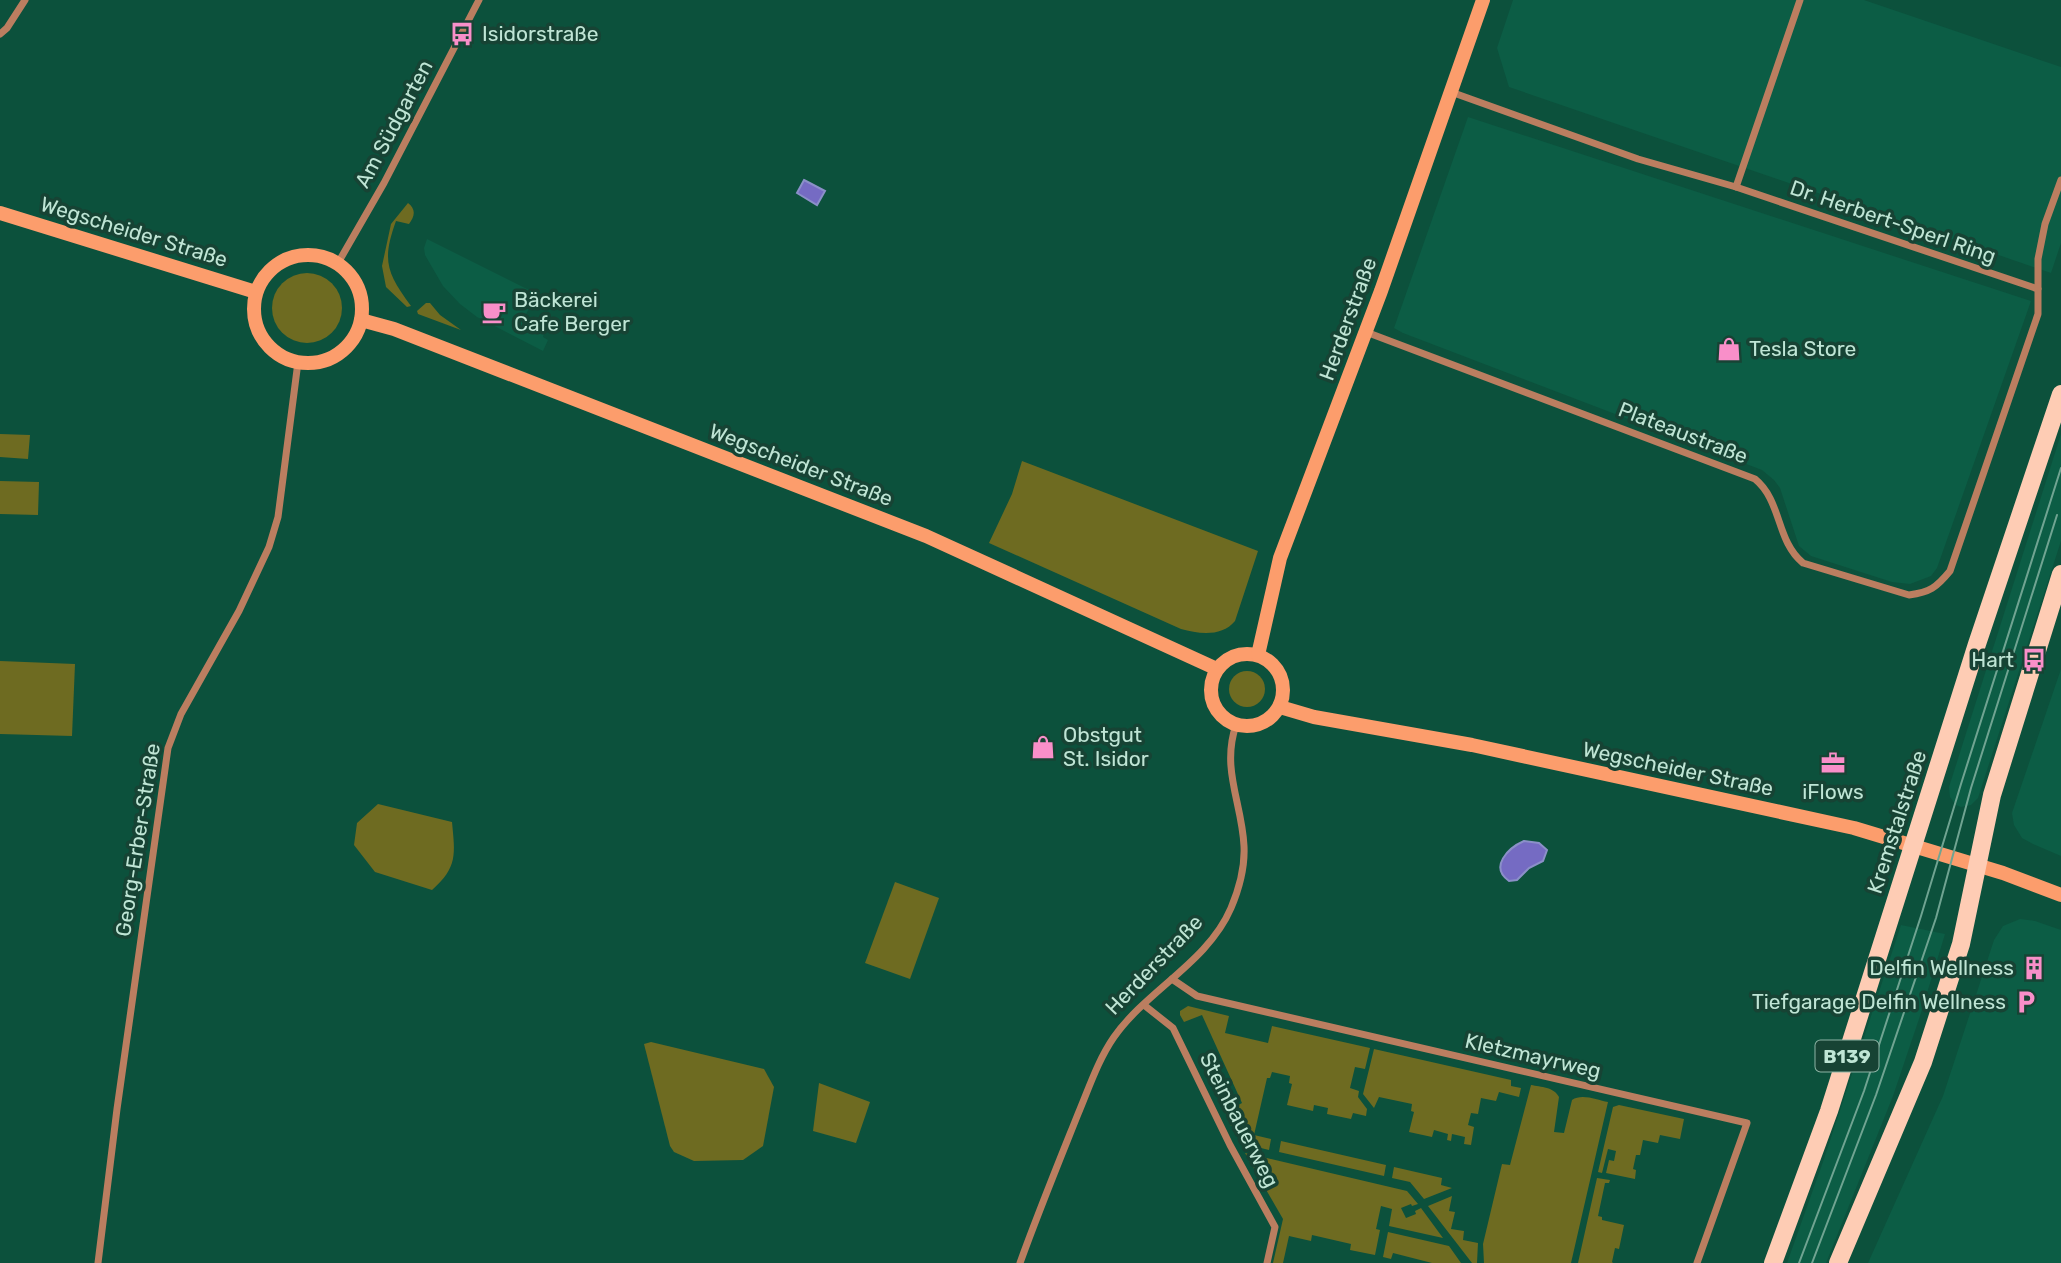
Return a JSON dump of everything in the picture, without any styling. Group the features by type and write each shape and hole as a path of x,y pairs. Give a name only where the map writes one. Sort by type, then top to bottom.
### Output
{"main road":[{"name":"Kremstalstraße","path":"1773,1263 1829,1111 1977,644 2061,394"},
{"path":"1838,1263 1923,1062 1961,944 1992,795 2061,575"}],"street":[{"path":"0,34 25,0"},
{"name":"Am Südgarten","path":"338,263 390,171 479,0"},
{"name":"Herderstraße","path":"1258,655 1280,558 1366,332 1483,0"},
{"path":"1736,187 1800,0"},
{"name":"Dr. Herbert-Sperl Ring","path":"1451,92 1638,159 1736,187 2038,289"},
{"name":"Plateaustraße","path":"1366,332 1755,479 1765,487 1771,497 1786,542 1793,554 1804,563 1909,595 1926,593 1939,584 1950,571 2038,314 2040,247 2045,224 2061,180"},
{"name":"Wegscheider Straße","path":"0,213 256,292"},
{"path":"297,255 313,255 338,263 357,285 362,307 361,320 347,347 334,356 312,363 284,358 272,351 263,340 253,317 253,304 262,279 282,261 297,255"},
{"name":"Wegscheider Straße","path":"361,320 394,329 926,536 1217,669"},
{"name":"Georg-Erber-Straße","path":"98,1263 168,748 181,714 239,611 269,547 278,517 284,480 298,362"},
{"path":"1258,655 1277,668 1283,681 1284,693 1280,707 1272,718 1261,724 1248,727 1236,725 1216,710 1212,699 1213,678 1222,663 1233,657 1258,655"},
{"name":"Wegscheider Straße","path":"1280,707 1314,717 1472,745 1828,823 1914,846 2061,895"},
{"name":"Herderstraße","path":"1020,1263 1044,1197 1103,1056 1126,1021 1213,937 1230,912 1237,893 1244,847 1230,763 1236,725"},
{"name":"Kletzmayrweg","path":"1172,979 1197,996 1747,1123 1697,1263"},
{"name":"Steinbauerweg","path":"1144,1005 1173,1028 1230,1145 1275,1227 1267,1263"}],"shaded area":[{"path":"1513,0 1864,0 2061,67 2061,243 2051,273 1509,87 1497,48"},
{"name":"Tesla Store","path":"1468,117 2031,301 1937,568 1931,576 1910,584 1892,582 1811,556 1799,546 1780,488 1762,470 1394,328"},
{"path":"804,180 825,191 817,205 797,193"},
{"path":"408,203 414,213 409,224 396,221 388,256 396,284 411,306 407,307 386,287 382,266 391,224"},
{"path":"427,239 537,294 525,316 543,325 539,331 544,333 543,337 548,340 543,351 477,317 460,304 443,286 425,255"},
{"path":"307,273 326,279 336,289 342,308 336,327 326,337 307,343 288,337 278,327 272,308 278,289 288,279"},
{"path":"430,303 440,315 461,330 418,314 417,311"},
{"path":"0,434 30,435 28,459 0,457"},
{"path":"2061,434 2061,541 1978,798 1971,805 1961,807 1950,797 1949,787"},
{"path":"1022,461 1258,551 1235,621 1217,632 1203,633 1181,629 989,543 1012,494"},
{"path":"0,481 39,482 38,515 0,514"},
{"path":"0,661 75,664 72,736 0,734"},
{"path":"2061,669 2061,856 2022,838 2014,825 2012,813"},
{"path":"1247,671 1260,676 1265,689 1260,702 1247,707 1234,702 1229,689 1234,676"},
{"path":"378,804 452,822 454,852 451,867 432,890 375,872 354,845 357,823"},
{"path":"1524,841 1539,843 1547,850 1543,861 1529,868 1517,880 1509,881 1501,870 1503,858 1512,848"},
{"path":"895,882 939,898 910,979 865,963"},
{"path":"2020,919 2061,930 2061,1263 1868,1263 1943,1096 1994,940 2003,926"},
{"path":"1901,925 1945,934 1920,1016 1893,1096 1826,1263 1787,1263 1824,1159"},
{"path":"1188,1006 1229,1016 1225,1033 1268,1043 1272,1026 1370,1048 1365,1069 1355,1067 1350,1088 1359,1091 1358,1097 1367,1109 1366,1116 1353,1113 1351,1119 1327,1114 1328,1108 1314,1105 1313,1111 1287,1105 1292,1084 1289,1083 1290,1076 1272,1072 1270,1078 1267,1078 1254,1135 1271,1139 1269,1150 1245,1144 1246,1122 1231,1126 1226,1112 1242,1103 1202,1015 1184,1022 1180,1015 1180,1011"},
{"path":"651,1042 764,1069 774,1087 763,1146 743,1160 694,1161 674,1152 670,1146 644,1044"},
{"path":"1374,1049 1511,1080 1511,1086 1521,1088 1519,1097 1499,1092 1496,1101 1481,1098 1478,1114 1471,1113 1468,1125 1474,1127 1471,1145 1464,1144 1465,1137 1452,1134 1451,1141 1447,1140 1448,1134 1434,1130 1432,1137 1409,1132 1414,1112 1411,1111 1412,1104 1379,1097 1374,1108 1363,1094"},
{"path":"819,1083 870,1102 856,1143 813,1131"},
{"path":"1531,1085 1551,1089 1559,1097 1554,1132 1564,1133 1572,1100 1585,1097 1608,1102 1571,1263 1484,1263 1483,1244 1502,1164 1510,1165"},
{"path":"1619,1105 1684,1119 1680,1139 1660,1135 1658,1143 1643,1140 1633,1169 1636,1170 1635,1179 1606,1173 1609,1160 1614,1161 1616,1151 1608,1149 1602,1173 1598,1172 1613,1107"},
{"path":"1281,1141 1386,1165 1384,1176 1279,1152"},
{"path":"1245,1153 1407,1191 1418,1204 1401,1208 1406,1218 1416,1214 1415,1211 1421,1208 1443,1238 1389,1226 1392,1209 1381,1206 1376,1229 1380,1230 1375,1255 1350,1250 1351,1244 1312,1235 1311,1241 1289,1236 1283,1263 1273,1263 1283,1219"},
{"path":"1394,1167 1442,1178 1441,1185 1452,1188 1424,1199 1410,1182 1392,1178"},
{"path":"1597,1178 1610,1180 1605,1183 1598,1216 1602,1217 1602,1220 1624,1225 1619,1249 1615,1248 1613,1263 1578,1263"},
{"path":"1452,1196 1449,1211 1455,1212 1451,1229 1464,1231 1463,1240 1478,1243 1477,1263 1472,1263 1428,1206"},
{"path":"1388,1232 1449,1246 1461,1263 1432,1263 1393,1253 1391,1259 1383,1257"}],"tram line":[{"path":"1799,1263 1864,1091 2061,468"},
{"path":"1812,1263 1876,1095 1936,918 1971,788 2057,515"}],"place":[{"name":"Isidorstraße","path":"462,34"},
{"name":"Bäckerei Cafe Berger","path":"494,312"},
{"name":"Tesla Store","path":"1729,349"},
{"name":"Hart","path":"2034,660"},
{"name":"Obstgut St. Isidor","path":"1043,747"},
{"name":"iFlows","path":"1833,763"},
{"name":"Delfin Wellness","path":"2034,968"},
{"name":"Tiefgarage Delfin Wellness","path":"2026,1002"}]}
